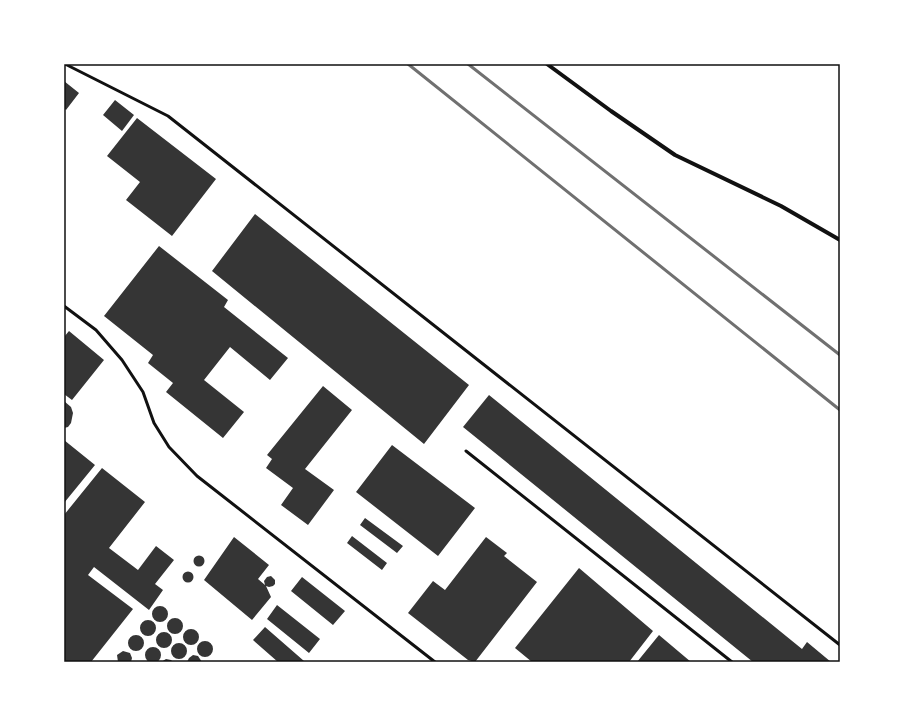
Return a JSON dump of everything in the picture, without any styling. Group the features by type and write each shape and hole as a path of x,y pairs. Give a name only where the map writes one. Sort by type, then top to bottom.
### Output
{"street":[{"path":"547,64 611,111 675,155 782,206 840,240"}],"lane":[{"path":"65,64 168,116 840,645"},
{"path":"64,306 96,330 122,360 143,392 154,423 169,447 197,476 435,662"},
{"path":"466,451 732,662"}],"building":[{"path":"64,81 79,93 66,110 64,108"},
{"path":"115,100 134,115 122,131 103,115"},
{"path":"137,118 216,179 172,236 126,200 140,182 107,156"},
{"path":"255,214 469,385 424,444 212,271"},
{"path":"159,246 228,300 224,307 288,358 270,380 230,347 204,380 244,412 223,438 166,392 173,383 148,363 153,355 104,316"},
{"path":"69,331 104,360 72,400 64,394 64,337"},
{"path":"323,386 352,410 305,469 334,490 308,525 281,505 293,488 266,468 272,459 267,455"},
{"path":"489,395 802,649 807,642 831,662 753,662 463,427"},
{"path":"64,401 71,407 73,413 71,423 68,427 64,428"},
{"path":"64,440 95,465 64,503"},
{"path":"392,445 475,508 438,556 356,492"},
{"path":"102,468 145,502 109,548 138,570 156,546 174,560 155,584 163,590 149,610 94,567 88,575 133,609 91,662 64,662 64,515"},
{"path":"365,518 403,546 397,553 360,525"},
{"path":"352,536 387,563 382,570 347,543"},
{"path":"234,537 269,565 258,579 265,585 264,581 267,577 271,576 275,580 275,584 273,586 266,586 271,597 252,620 204,580"},
{"path":"486,537 507,553 504,556 537,582 475,662 468,660 408,613 433,581 445,590"},
{"path":"199,555 203,557 205,561 203,565 199,567 195,565 193,561 195,557"},
{"path":"579,568 653,631 629,662 532,662 515,648"},
{"path":"188,571 192,573 194,577 192,581 188,583 184,581 182,577 184,573"},
{"path":"302,577 345,611 333,625 291,591"},
{"path":"277,605 320,639 309,653 267,619"},
{"path":"160,606 167,611 168,614 163,621 160,622 153,617 152,614 157,607"},
{"path":"175,618 182,623 183,626 178,633 175,634 168,629 167,626 172,619"},
{"path":"148,620 155,625 156,628 151,635 148,636 141,631 140,628 145,621"},
{"path":"265,627 304,661 278,662 253,640"},
{"path":"191,629 198,634 199,637 194,644 191,645 184,640 183,637 188,630"},
{"path":"164,632 171,637 172,640 167,647 164,648 157,643 156,640 161,633"},
{"path":"136,635 143,640 144,643 139,650 136,651 129,646 128,643 133,636"},
{"path":"659,635 691,662 637,662"},
{"path":"205,641 212,646 213,649 208,656 205,657 198,652 197,649 202,642"},
{"path":"179,643 186,648 187,651 182,658 179,659 172,654 171,651 176,644"},
{"path":"153,647 160,652 161,655 156,662 153,663 146,658 145,655 150,648"},
{"path":"123,651 130,653 132,658 131,662 118,662 117,655"},
{"path":"193,655 198,656 202,662 187,662"},
{"path":"166,659 171,660 173,662 161,662"}],"railway":[{"path":"408,64 840,410"},
{"path":"468,64 840,355"}]}
